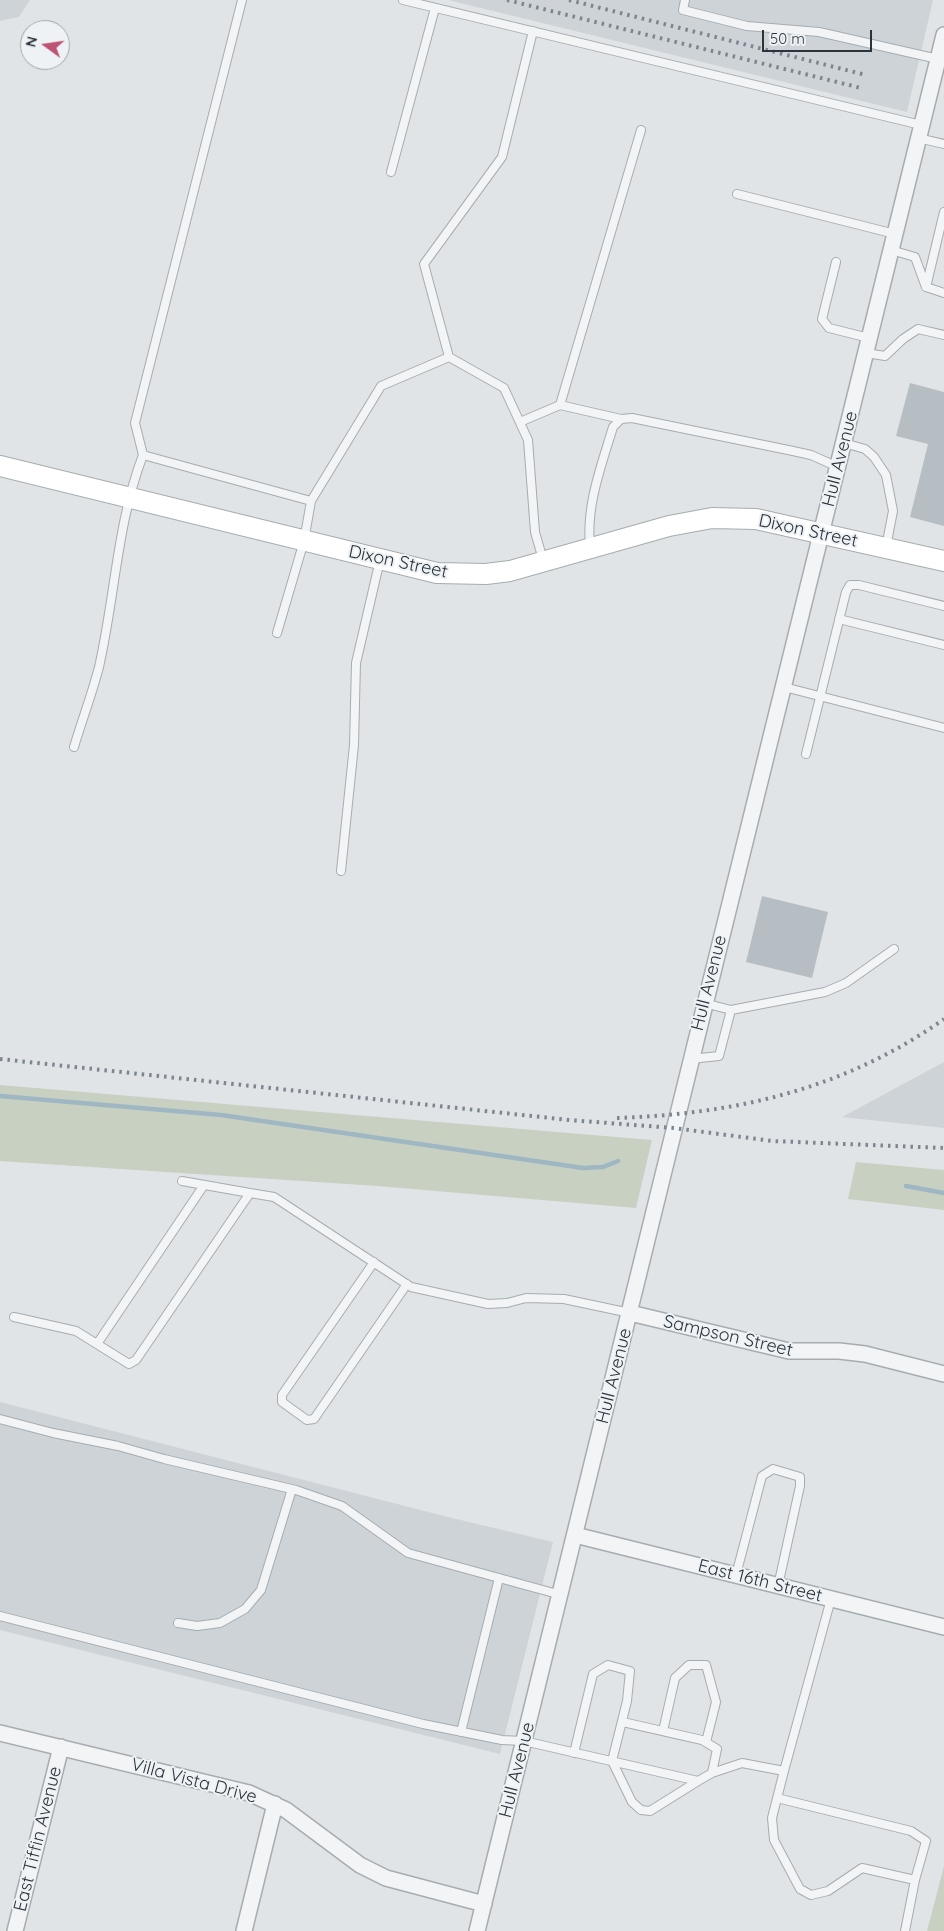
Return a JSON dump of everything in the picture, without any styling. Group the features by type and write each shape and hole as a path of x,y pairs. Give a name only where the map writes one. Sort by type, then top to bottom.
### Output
{"street":[{"name":"Hull Avenue","path":"478,1931 630,1314 690,1059 942,49"},
{"name":"Dixon Street","path":"0,466 437,573 486,574 510,571 669,526 712,518 756,519 944,561"},
{"name":"Sampson Street","path":"630,1314 789,1351 839,1351 865,1354 944,1374"},
{"name":"East 16th Street","path":"575,1535 944,1627"},
{"name":"Villa Vista Drive","path":"0,1733 249,1793 275,1804 360,1865 378,1874 484,1904"},
{"name":"East Tiffin Avenue","path":"15,1931 61,1747"},
{"path":"244,1931 275,1804"}],"lane":[{"path":"74,747 99,667 112,584 130,498 143,455 135,423 242,0"},
{"path":"402,0 920,132 944,144"},
{"path":"685,0 683,10 747,26 819,32 942,49"},
{"path":"391,172 435,8"},
{"path":"533,32 502,157 424,264 449,357 504,388 528,440 535,532 543,562"},
{"path":"560,405 641,130"},
{"path":"736,194 895,234"},
{"path":"926,287 944,212"},
{"path":"891,250 916,258 926,287"},
{"path":"836,262 822,319 829,328 885,356 918,329 944,335"},
{"path":"926,287 944,293"},
{"path":"277,633 304,541 311,501 381,386 449,357"},
{"path":"520,422 560,405 620,419 632,418 811,455 838,467"},
{"path":"591,548 588,526 590,508 612,427 620,419"},
{"path":"844,443 865,449 874,457 886,475 893,511 886,547"},
{"path":"143,455 311,501"},
{"path":"341,871 354,745 356,663 380,560"},
{"path":"806,754 846,592 850,585 859,585 944,606"},
{"path":"839,619 944,645"},
{"path":"784,687 944,728"},
{"path":"704,1003 731,1010 825,992 846,983 894,949"},
{"path":"690,1059 719,1056 724,1044 731,1010"},
{"path":"182,1181 274,1197 406,1284 488,1304 507,1303 526,1298 564,1299 630,1314"},
{"path":"97,1344 204,1185"},
{"path":"14,1317 76,1330 129,1364 136,1360 250,1193"},
{"path":"374,1262 282,1395 282,1402 307,1420 314,1419 406,1284"},
{"path":"0,1419 53,1433 118,1446 292,1490 342,1506 408,1554 561,1595"},
{"path":"736,1575 762,1476 773,1469 800,1476 800,1486 778,1586"},
{"path":"178,1623 197,1626 220,1624 245,1609 261,1590 292,1490"},
{"path":"461,1732 499,1578"},
{"path":"830,1599 772,1818 774,1840 800,1889 811,1895 828,1891 862,1868 915,1880"},
{"path":"0,1616 461,1732 524,1741 698,1781"},
{"path":"574,1753 593,1674 608,1665 630,1671 628,1701 612,1761 632,1802 641,1810 650,1811 712,1773 742,1763 784,1771"},
{"path":"663,1731 675,1678 689,1665 706,1665 716,1702 706,1742"},
{"path":"623,1722 706,1742 717,1749 712,1773"},
{"path":"777,1798 911,1832 926,1841 915,1880 905,1931"}],"shaded area":[{"path":"0,0 30,0 19,17 0,21"},
{"path":"448,0 933,0 907,112"},
{"path":"944,1062 944,1128 842,1117"},
{"path":"0,1085 652,1140 636,1208 377,1186 0,1161"},
{"path":"856,1162 944,1170 944,1210 848,1199"},
{"path":"0,1402 448,1517 553,1542 500,1754 0,1630"},
{"path":"944,1866 944,1931 927,1931"}],"building":[{"path":"910,383 944,392 944,526 910,517 928,444 896,436"},
{"path":"762,896 828,912 812,978 746,962"}],"waterway":[{"path":"0,1096 221,1115 583,1168 603,1167 618,1161"},
{"path":"906,1186 944,1193"}],"railway":[{"path":"507,0 861,88"},
{"path":"569,0 866,75"},
{"path":"617,1118 704,1111 788,1093 828,1080 868,1063 906,1043 944,1019"},
{"path":"0,1059 569,1120 674,1128 772,1141 944,1148"}]}
